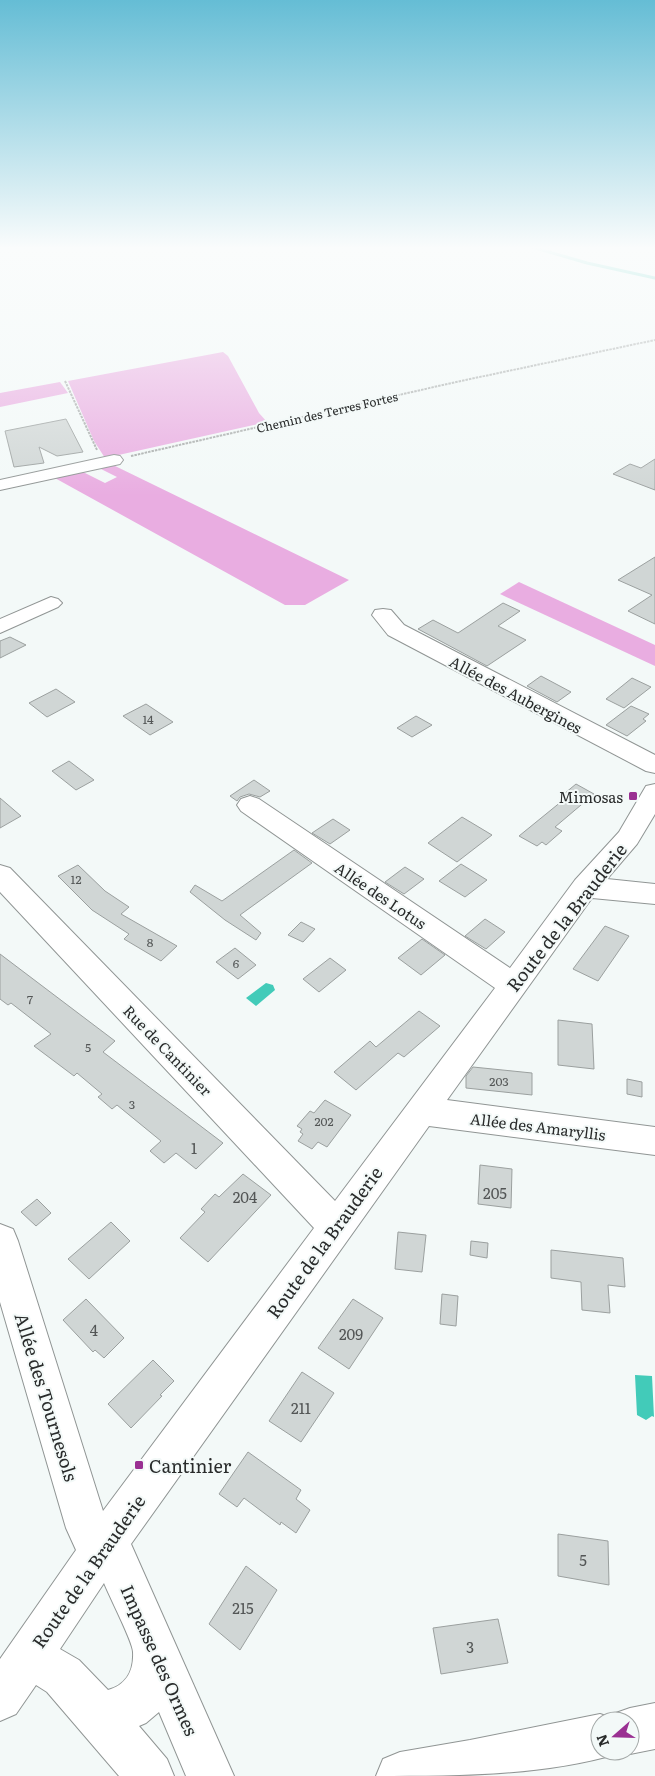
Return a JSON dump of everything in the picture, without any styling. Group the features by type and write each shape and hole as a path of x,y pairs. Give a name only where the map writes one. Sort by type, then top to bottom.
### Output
{"street":[{"path":"0,485 108,461"},
{"path":"0,627 51,603"},
{"name":"Allée des Aubergines","path":"383,615 396,630 655,765"},
{"name":"Route de la Brauderie","path":"0,1698 133,1504 585,887 628,838 655,792"},
{"name":"Allée des Lotus","path":"250,805 513,985"},
{"name":"Rue de Cantinier","path":"0,875 336,1226"},
{"path":"585,887 655,894"},
{"name":"Allée des Amaryllis","path":"421,1111 655,1141"},
{"name":"Allée des Tournesols","path":"0,1241 87,1528 104,1548"},
{"name":"Impasse des Ormes","path":"104,1548 115,1558 210,1776"},
{"path":"100,1716 130,1707 150,1688 155,1653"},
{"path":"29,1656 63,1676 100,1716 150,1776"},
{"path":"640,1729 655,1726"},
{"path":"400,1776 470,1764 590,1739"}],"path":[{"name":"Chemin des Terres Fortes","path":"108,461 456,382 655,340"},
{"path":"65,381 108,461"}],"shaded area":[{"path":"223,352 228,356 259,413 267,422 105,458 94,441 68,381"},
{"path":"60,382 68,393 0,407 0,393"},
{"path":"111,464 349,580 305,605 285,605 53,477 79,470 105,483 117,477 99,468"},
{"path":"519,582 655,645 655,666 500,594"},
{"path":"266,983 273,985 275,990 256,1006 246,998"},
{"path":"635,1375 652,1376 654,1417 652,1416 646,1420 637,1415"}],"building":[{"path":"66,419 83,452 57,456 39,447 44,463 14,467 5,431"},
{"path":"655,459 655,490 613,474 630,464 641,468"},
{"path":"655,557 655,624 628,611 652,595 618,580"},
{"path":"503,603 520,611 498,626 526,640 487,666 418,629 433,620 458,633"},
{"path":"10,637 26,645 0,658 0,641"},
{"path":"541,676 571,692 557,702 527,686"},
{"path":"632,678 651,687 624,708 606,699"},
{"path":"56,689 75,702 47,717 29,703"},
{"path":"146,704 173,722 150,735 123,716"},
{"path":"631,706 649,714 643,719 646,721 627,736 606,725"},
{"path":"416,716 432,725 412,737 397,728"},
{"path":"69,761 94,780 76,790 52,771"},
{"path":"254,780 270,791 260,797 249,794 240,797 237,801 230,796"},
{"path":"576,784 594,794 555,827 562,831 546,845 542,842 537,846 519,836 562,801 559,798"},
{"path":"0,798 21,816 0,828"},
{"path":"462,817 492,835 457,862 428,843"},
{"path":"333,819 350,830 330,844 312,833"},
{"path":"294,850 312,863 240,915 261,933 256,940 225,920 190,892 195,885 222,901"},
{"path":"461,864 487,880 465,897 439,881"},
{"path":"78,865 105,891 129,907 121,914 177,946 161,961 124,939 129,934 92,910 58,876"},
{"path":"405,867 424,879 404,894 385,882"},
{"path":"485,919 505,932 486,949 465,936"},
{"path":"301,922 315,929 303,942 288,935"},
{"path":"605,926 629,936 598,981 573,969"},
{"path":"422,939 445,955 421,975 398,958"},
{"path":"235,948 256,965 238,979 216,962"},
{"path":"0,954 115,1041 103,1052 223,1143 196,1169 176,1153 164,1163 150,1151 161,1141 117,1105 112,1109 98,1097 102,1094 77,1073 74,1076 34,1046 51,1034 11,1003 8,1005 0,999"},
{"path":"330,958 346,970 319,992 303,979"},
{"path":"419,1011 440,1026 404,1057 398,1053 356,1090 334,1072 370,1041 376,1047"},
{"path":"558,1020 592,1024 594,1069 558,1065"},
{"path":"473,1067 532,1073 532,1095 466,1088 466,1076"},
{"path":"627,1079 642,1082 642,1097 627,1094"},
{"path":"325,1100 351,1115 327,1147 318,1142 312,1149 298,1141 303,1134 300,1132 302,1129 297,1126 310,1111 314,1113"},
{"path":"480,1165 512,1169 511,1208 478,1204"},
{"path":"243,1174 271,1195 208,1262 180,1238 205,1212 201,1209 215,1194 219,1197"},
{"path":"37,1199 51,1213 36,1226 21,1212"},
{"path":"111,1222 130,1241 89,1279 68,1259"},
{"path":"398,1232 426,1235 422,1272 395,1269"},
{"path":"471,1241 488,1243 487,1258 470,1255"},
{"path":"551,1250 623,1258 625,1287 608,1285 610,1313 582,1310 581,1282 551,1278"},
{"path":"442,1294 458,1296 456,1326 440,1324"},
{"path":"86,1299 124,1338 104,1358 95,1350 93,1352 63,1320"},
{"path":"353,1299 383,1318 349,1369 318,1348"},
{"path":"153,1360 174,1381 131,1428 108,1404"},
{"path":"302,1372 334,1393 301,1442 269,1421"},
{"path":"248,1452 301,1490 296,1499 310,1510 296,1533 281,1522 280,1525 244,1498 237,1507 219,1494"},
{"path":"558,1534 608,1541 609,1585 558,1576"},
{"path":"246,1566 277,1590 240,1650 209,1624"},
{"path":"498,1619 508,1663 441,1674 433,1628"}],"place":[{"name":"Mimosas","path":"633,796"},
{"name":"Cantinier","path":"139,1465"}]}
